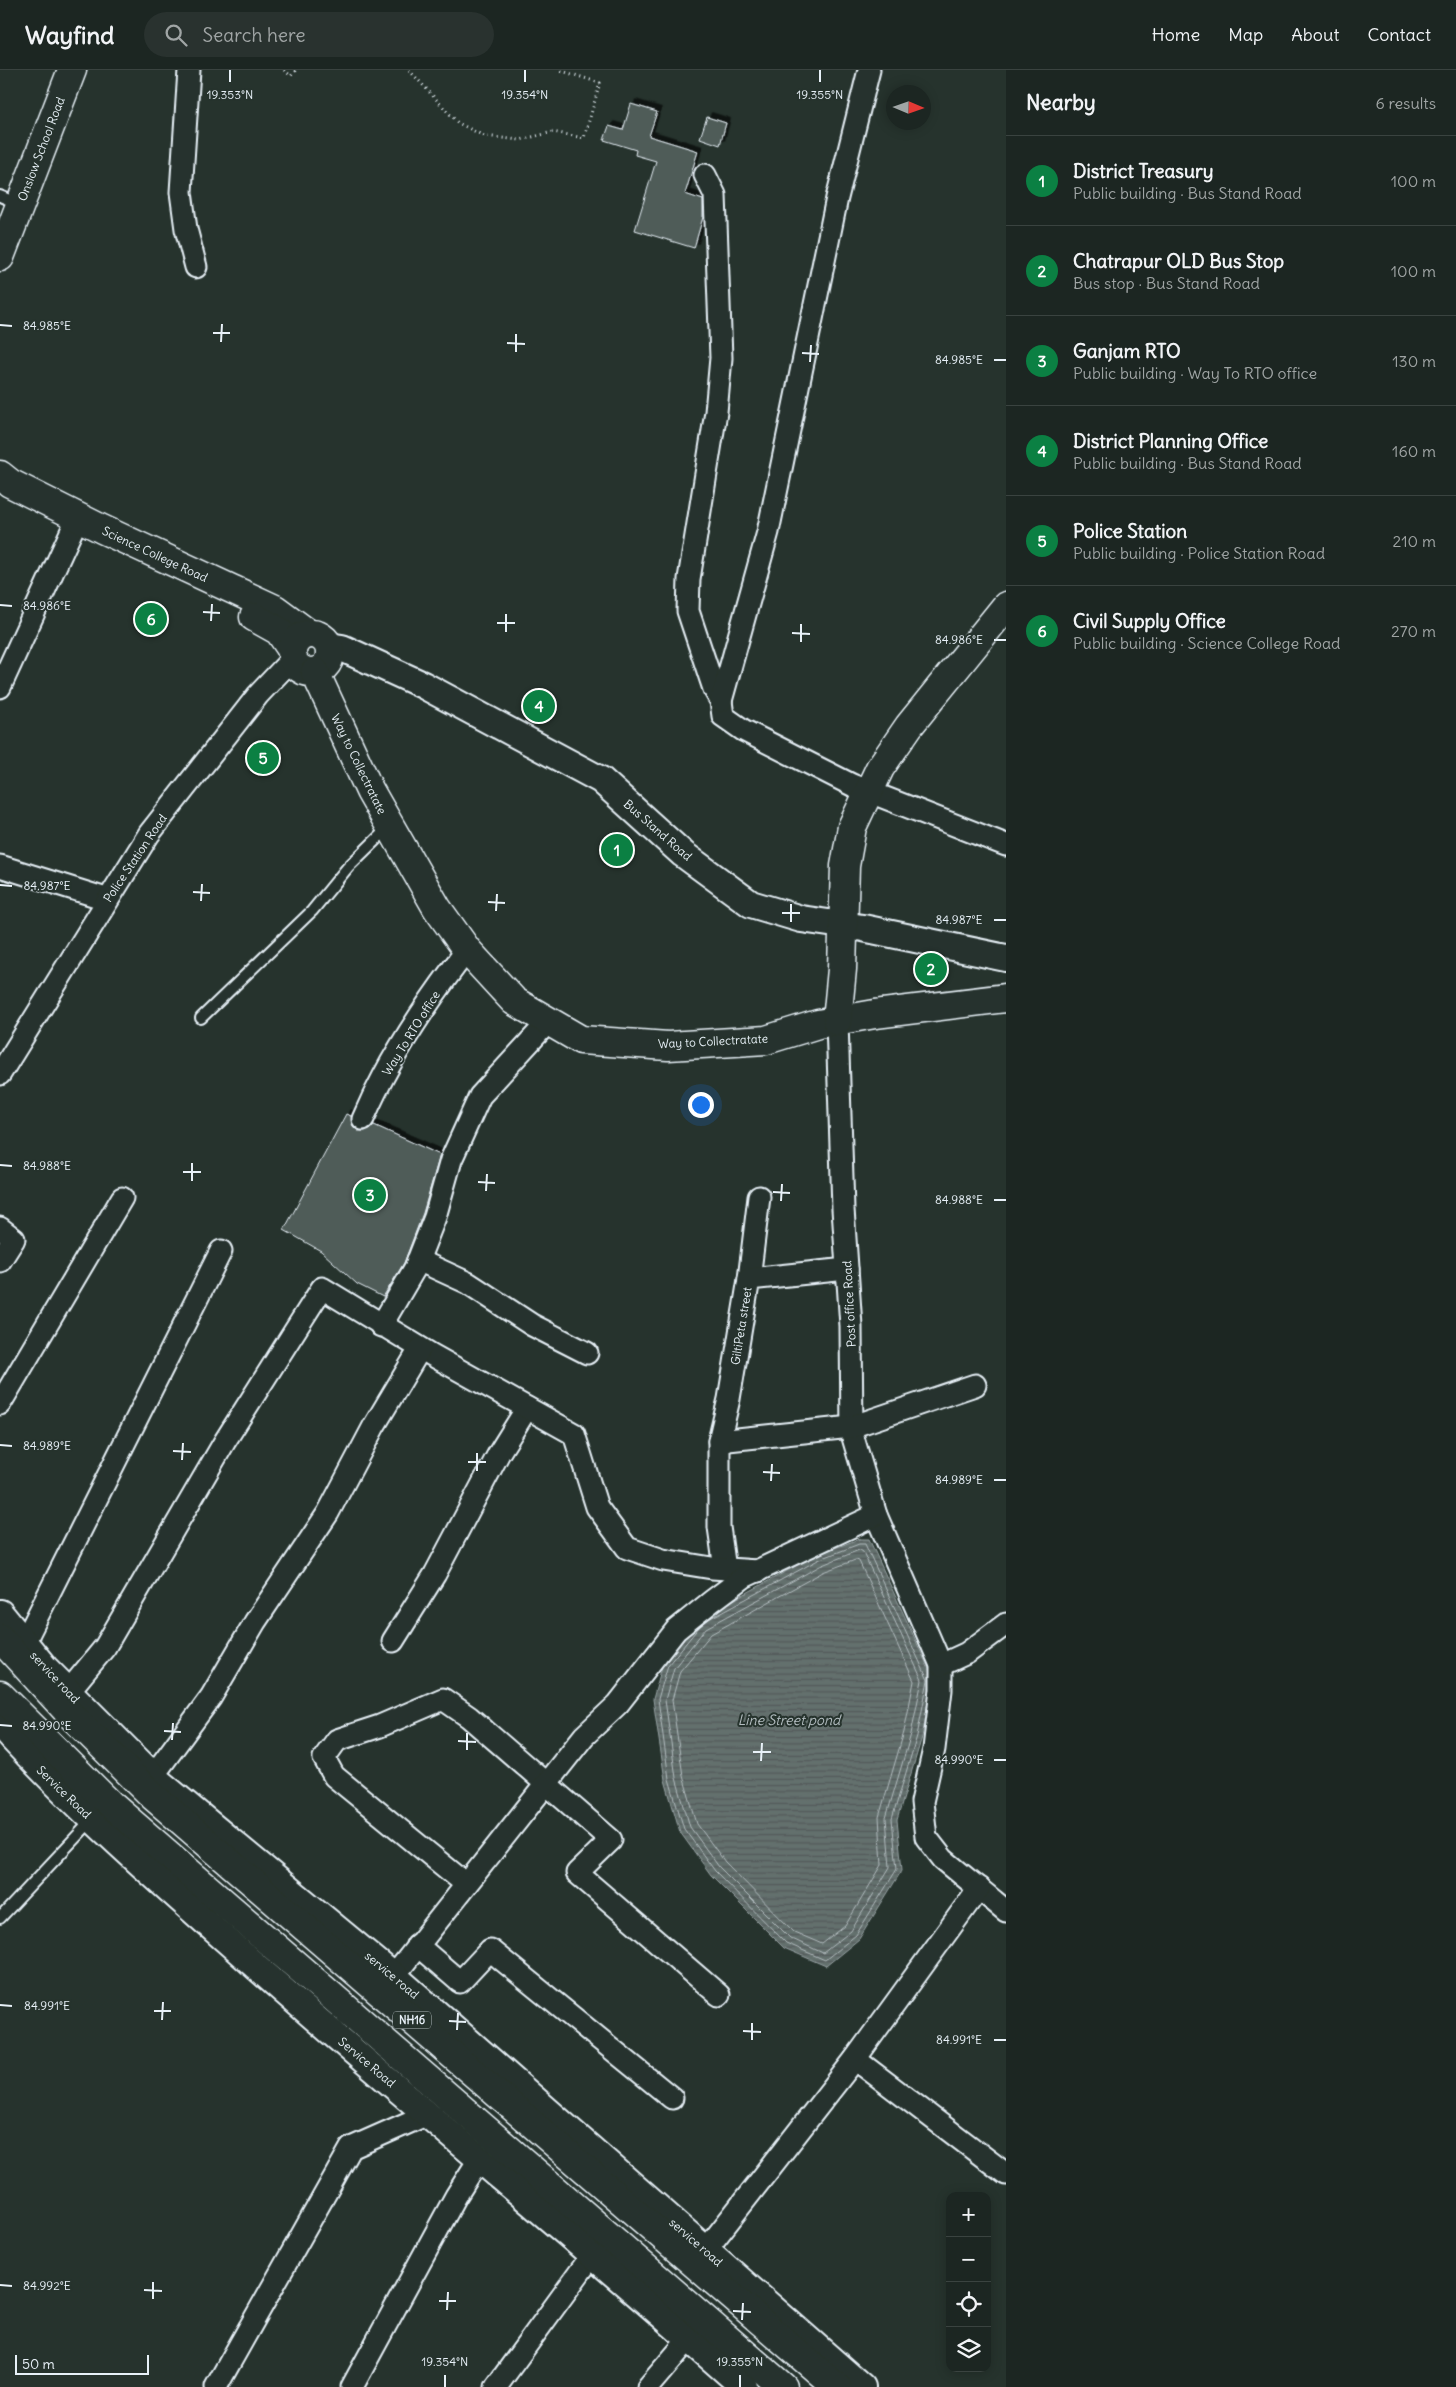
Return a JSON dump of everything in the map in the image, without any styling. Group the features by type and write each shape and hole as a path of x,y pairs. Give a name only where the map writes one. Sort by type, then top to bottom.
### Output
{"main road":[{"name":"Onslow School Road","path":"0,257 6,201 54,70"},
{"name":"Onslow School Road","path":"6,201 72,70"},
{"name":"Science College Road","path":"0,475 75,523 237,607 279,631 307,652"},
{"name":"Science College Road","path":"0,498 75,523"},
{"name":"Post office Road","path":"837,1021 845,866 852,827 880,768 909,726 1006,606"},
{"name":"Way to Collectratate","path":"307,652 370,791 437,908 467,950 514,1001 581,1040 668,1046 766,1040 818,1024 875,1014 1006,998"},
{"name":"NH16","path":"12,1640 71,1716 154,1797 837,2387"},
{"name":"NH16","path":"0,1695 111,1805 783,2387"}],"street":[{"path":"189,70 181,192 186,230 196,267"},
{"path":"721,701 768,532 837,198 859,115 868,70"},
{"path":"705,174 715,195 721,350 716,412 689,579 688,611 714,689 721,701 723,716 743,730 852,785 869,790 890,801 1006,845"},
{"path":"0,687 75,523"},
{"name":"Bus Stand Road","path":"307,652 342,648 424,685 601,780 683,854 751,904 801,919 872,930 1006,958"},
{"name":"Police Station Road","path":"0,1074 106,899 149,834 258,695 307,652"},
{"path":"0,866 106,899"},
{"name":"Way To RTO office","path":"362,1119 375,1090 407,1034 467,950"},
{"name":"Post office Road","path":"837,1021 838,1108 851,1326 851,1427 876,1515 941,1665"},
{"path":"381,1326 418,1260 435,1217 451,1160 480,1096 549,1022"},
{"path":"749,1279 759,1197"},
{"path":"0,1404 122,1198"},
{"path":"0,1228 14,1239 0,1261"},
{"path":"12,1640 221,1251"},
{"path":"418,1260 468,1283 532,1325 587,1353"},
{"name":"GiltiPeta street","path":"725,1569 719,1527 719,1441 729,1398 749,1279 847,1269"},
{"path":"68,1692 106,1647 220,1450 322,1288 420,1349 574,1434 596,1507 627,1548 663,1560 725,1569 758,1571"},
{"path":"154,1776 210,1697 255,1622 328,1513 374,1426 420,1349"},
{"path":"719,1441 851,1427 975,1385"},
{"path":"393,1641 435,1574 499,1453 527,1408"},
{"path":"394,1976 584,1736 618,1704 676,1630 744,1577 876,1515"},
{"name":"service road","path":"0,1613 12,1640 154,1776 394,1976 862,2387"},
{"path":"1006,1624 967,1653 941,1665 941,1690 934,1749 922,1802 926,1837 943,1859 1006,1911"},
{"path":"466,1884 334,1776 324,1758 337,1740 380,1726 443,1699 469,1717 611,1840 577,1873 719,1995"},
{"name":"Service Road","path":"3,1735 92,1820 327,2029 593,2254 744,2387"},
{"path":"706,2250 855,2059 979,1888"},
{"path":"417,1945 460,1982 490,1950 672,2098"},
{"path":"855,2059 1006,2174"},
{"path":"216,2387 351,2148 428,2114"},
{"path":"352,2387 446,2213 480,2158"},
{"path":"496,2387 593,2254"},
{"path":"648,2387 689,2338"}],"lane":[{"path":"201,1018 312,911 348,867 390,827"},
{"path":"0,1918 92,1820"}],"path":[{"path":"284,70 291,76 296,70"},
{"path":"409,70 458,123 484,136 520,140 553,132 584,138 600,83 560,70"}],"water":[{"name":"Line Street pond","path":"859,1539 869,1539 933,1678 922,1737 897,1820 902,1870 859,1939 826,1966 784,1948 711,1875 680,1832 665,1780 653,1699 663,1663 699,1619 816,1555"}],"building":[{"path":"631,104 657,112 649,136 698,151 685,194 703,200 703,217 694,248 635,230 656,161 635,155 636,150 604,140 609,126 623,130"},
{"path":"707,117 726,123 720,145 700,138"},
{"path":"346,1114 351,1116 353,1126 358,1131 365,1131 374,1125 440,1155 423,1213 404,1263 383,1297 357,1284 321,1251 284,1230"}],"place":[{"name":"Civil Supply Office","path":"151,619"},
{"name":"District Planning Office","path":"539,706"},
{"name":"Police Station","path":"263,758"},
{"name":"District Treasury","path":"617,850"},
{"name":"Chatrapur OLD Bus Stop","path":"931,969"},
{"name":"Ganjam RTO","path":"370,1195"}]}
